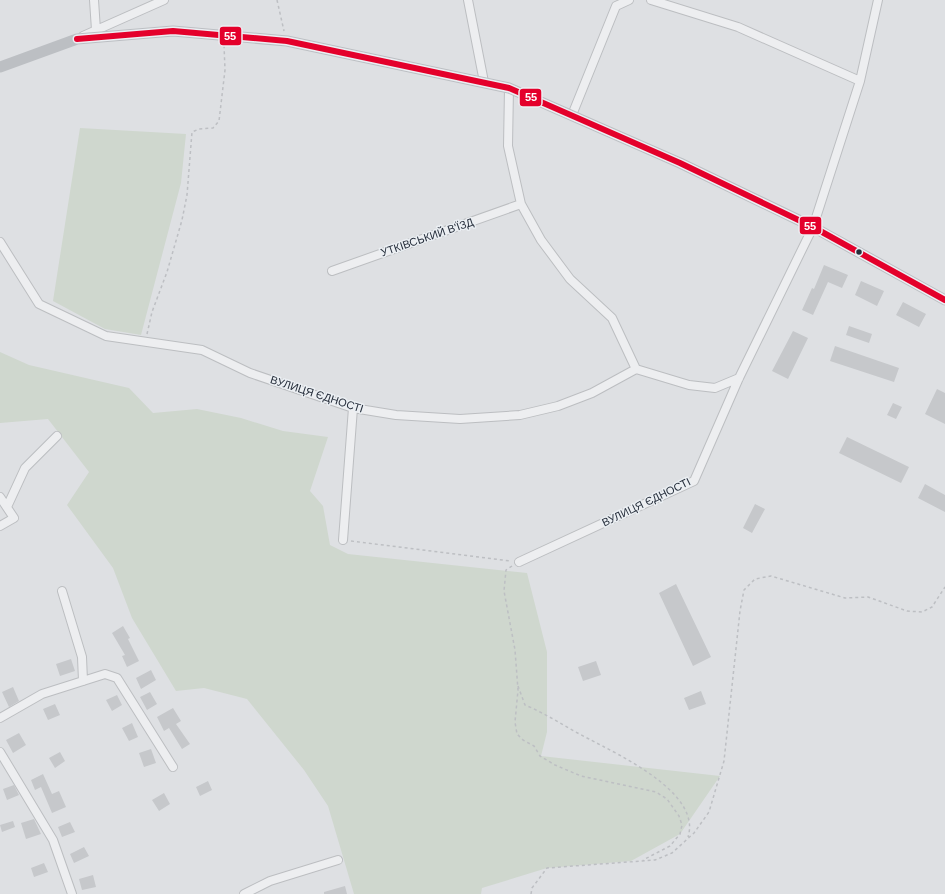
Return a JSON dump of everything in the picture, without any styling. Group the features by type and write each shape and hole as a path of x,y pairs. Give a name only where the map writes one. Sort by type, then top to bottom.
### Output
{"street":[{"path":"94,0 96,30"},
{"path":"0,67 77,39 164,0"},
{"path":"468,0 484,82"},
{"path":"572,115 616,6 629,0"},
{"path":"651,0 738,27 860,81"},
{"name":"ВУЛИЦЯ ЄДНОСТІ","path":"519,562 694,481 739,378 813,227 860,81 878,0"},
{"path":"77,39 173,31 286,41 509,88 680,163 813,227 945,300"},
{"path":"509,88 508,146 522,204 541,240 570,279 612,318 636,369 689,385 715,388 739,378"},
{"name":"УТКІВСЬКИЙ В'ЇЗД","path":"332,270 522,204"},
{"name":"ВУЛИЦЯ ЄДНОСТІ","path":"0,242 39,304 106,336 202,350 250,373 354,408 396,415 460,419 520,415 558,406 585,396 636,369"},
{"path":"343,540 354,408"},
{"path":"7,507 25,468 56,436"},
{"path":"0,497 14,518 0,526"},
{"path":"62,591 82,657 83,681"},
{"path":"0,718 42,694 105,674 117,678 173,767"},
{"path":"0,752 53,840 72,894"},
{"path":"244,894 270,880 338,860"}],"path":[{"path":"277,0 286,41"},
{"path":"146,342 152,312 167,272 182,220 187,195 192,132 199,129 213,128 219,121 225,70 222,35"},
{"path":"343,540 519,562"},
{"path":"519,562 506,570 504,591 515,650 517,684 515,722 517,734 523,740 534,746 540,756 555,765 581,776 656,792 667,799 679,816 682,825 680,834 670,846 642,861"},
{"path":"531,894 532,888 547,868 654,860 672,853 688,838 709,812 724,761 740,611 744,590 755,579 771,576 845,598 868,597 907,611 922,612 932,606 945,588"},
{"path":"517,684 525,705 544,713 641,767 675,796 687,813 690,824 688,838"}],"shaded area":[{"path":"80,128 186,134 181,183 141,335 105,329 53,301"},
{"path":"0,352 29,365 129,388 153,413 197,409 241,418 283,431 328,437 310,491 323,506 330,545 348,554 527,573 547,652 547,732 541,756 720,776 680,834 631,861 547,868 482,888 481,894 354,894 328,806 304,770 247,699 204,688 176,691 132,618 113,568 67,505 89,472 48,419 0,423"}],"building":[{"path":"824,265 848,275 842,288 828,282 813,315 802,310 812,288 814,289"},
{"path":"861,281 884,291 877,306 855,295"},
{"path":"903,302 926,314 919,327 896,315"},
{"path":"849,326 872,334 869,343 846,335"},
{"path":"793,331 808,338 788,379 772,371"},
{"path":"835,346 899,368 894,382 830,361"},
{"path":"937,389 945,393 945,424 925,414"},
{"path":"893,403 902,407 896,419 887,415"},
{"path":"847,437 909,467 901,483 839,453"},
{"path":"925,484 945,495 945,512 918,498"},
{"path":"755,504 765,509 752,533 743,528"},
{"path":"676,584 711,657 693,666 659,593"},
{"path":"123,626 130,638 128,639 139,661 127,667 122,656 125,655 112,633"},
{"path":"71,659 75,671 60,676 56,664"},
{"path":"596,661 601,675 583,681 578,667"},
{"path":"151,670 156,680 141,689 136,678"},
{"path":"13,687 19,701 9,707 2,692"},
{"path":"701,691 706,704 689,710 684,698"},
{"path":"150,692 157,704 147,710 140,697"},
{"path":"117,695 122,705 112,711 106,700"},
{"path":"55,704 60,715 48,720 43,709"},
{"path":"173,708 181,721 176,724 190,744 182,749 169,728 164,731 157,717"},
{"path":"132,723 138,737 129,741 122,728"},
{"path":"19,733 26,745 13,753 6,740"},
{"path":"151,749 156,763 144,767 139,753"},
{"path":"60,752 65,761 55,768 49,758"},
{"path":"43,774 52,794 59,791 66,807 52,813 41,787 35,790 31,780"},
{"path":"208,781 212,790 200,796 196,787"},
{"path":"14,785 19,795 7,800 3,789"},
{"path":"164,793 170,804 159,811 152,800"},
{"path":"34,819 41,834 26,839 21,823"},
{"path":"13,821 15,827 2,832 0,825"},
{"path":"70,822 75,832 62,837 58,827"},
{"path":"84,847 89,856 74,863 70,854"},
{"path":"44,863 48,872 34,877 31,868"},
{"path":"93,875 96,887 82,890 79,879"},
{"path":"345,886 347,894 324,894 324,892"}],"transit line":[{"name":"55","path":"77,39 173,31 287,41 509,88 680,163 813,227 945,300"}]}
